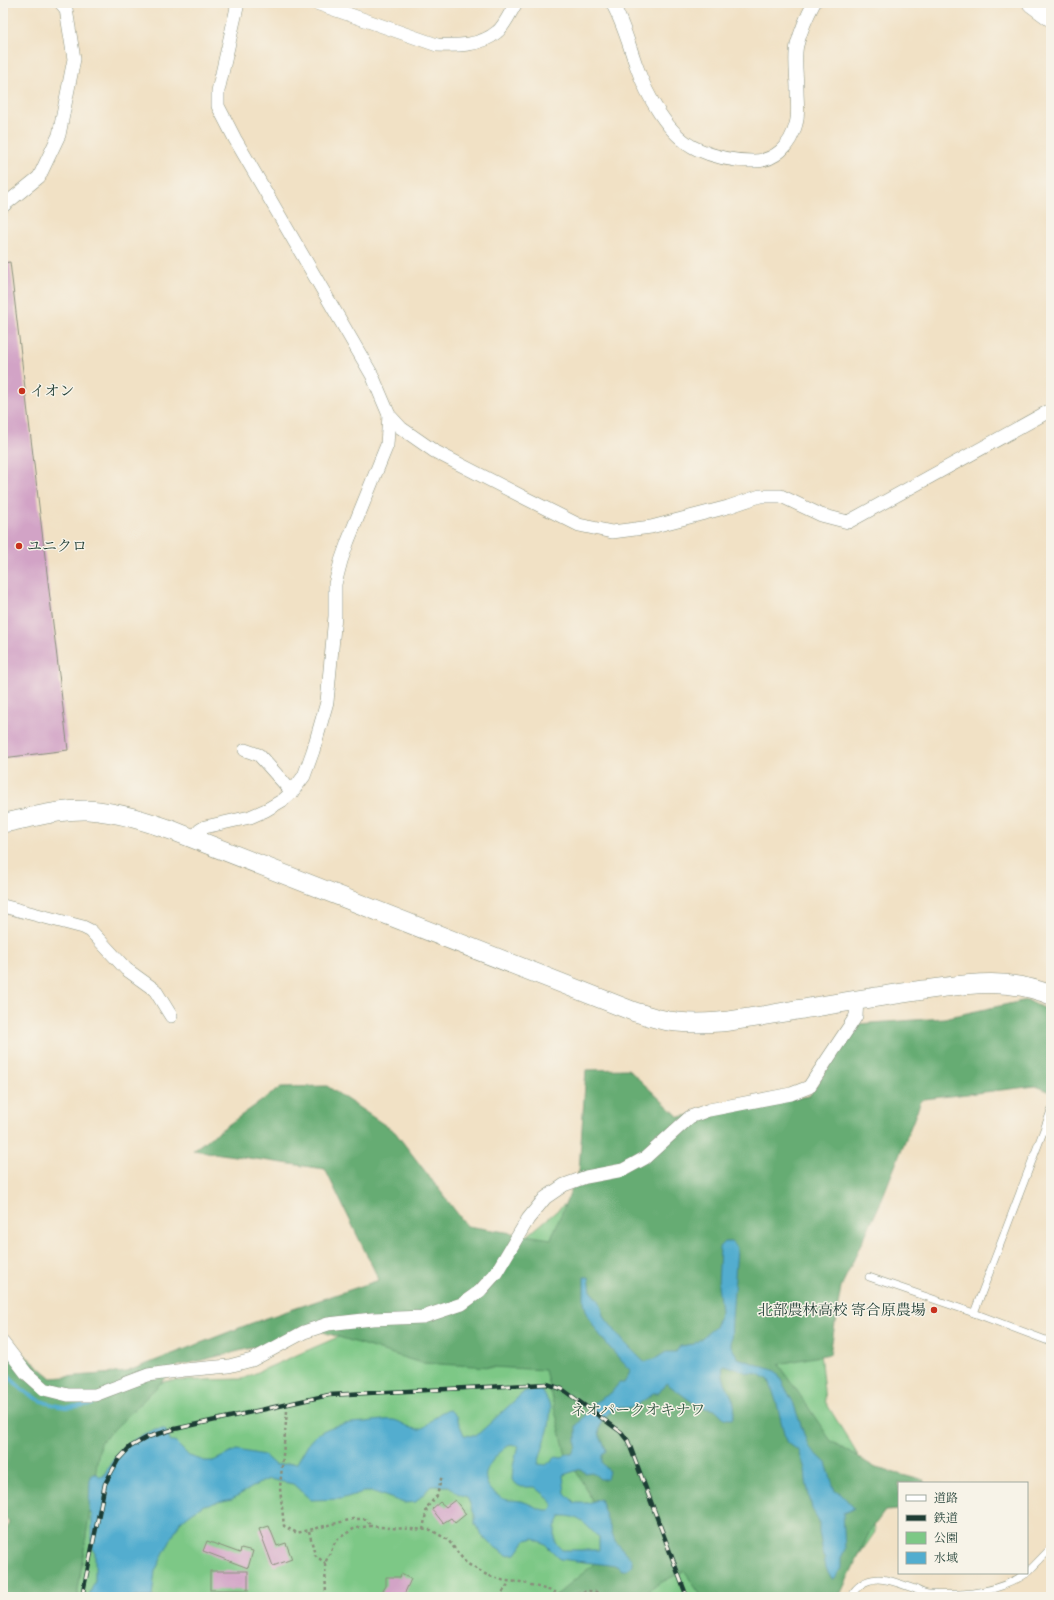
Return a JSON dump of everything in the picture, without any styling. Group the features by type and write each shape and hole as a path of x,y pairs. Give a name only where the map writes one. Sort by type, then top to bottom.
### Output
{"street":[{"path":"3,206 39,177 59,135 74,59 66,9 61,3"},
{"path":"238,3 218,91 218,106 235,139 372,375 389,415 401,428 434,451 525,498 579,525 612,532 675,522 760,496 781,496 821,515 848,522 1051,410"},
{"path":"316,3 437,45 455,46 482,41 498,32 516,3"},
{"path":"612,3 629,42 637,66 656,108 672,130 696,149 732,161 760,162 779,154 788,144 797,123 797,46 807,17 814,3"},
{"path":"1032,3 1051,17"},
{"path":"193,839 200,830 205,827 250,817 272,807 292,792 304,776 327,702 335,616 335,584 348,541 387,445 389,415"},
{"path":"245,750 259,755 292,792"},
{"path":"3,823 60,812 87,810 116,813 138,819 193,839 636,1012 660,1019 690,1023 717,1022 965,984 992,982 1022,985 1035,988 1051,995"},
{"path":"3,906 83,927 91,931 126,969 155,990 171,1016"},
{"path":"3,1343 26,1373 44,1389 68,1395 95,1395 148,1375 229,1366 252,1360 304,1332 328,1324 372,1319 424,1317 462,1304 480,1291 496,1273 528,1219 545,1198 564,1185 586,1177 623,1170 646,1158 690,1117 709,1110 790,1094 809,1087 856,1016 857,1000"}],"lane":[{"path":"974,1313 1051,1111"},
{"path":"869,1277 974,1313 1051,1342"},
{"path":"1028,1572 1051,1548"},
{"path":"850,1597 856,1588 870,1579 884,1578 927,1594 977,1593 993,1590 1010,1583 1025,1574"}],"path":[{"path":"287,1411 284,1458 280,1488 284,1526 297,1532 353,1519 365,1519 371,1526"},
{"path":"423,1530 427,1507 437,1496 442,1475"},
{"path":"326,1597 325,1563 336,1540 355,1528 371,1526 431,1530 448,1540 466,1563 487,1575 509,1583 521,1582 565,1595 589,1591 597,1592 606,1597"},
{"path":"309,1530 315,1555 325,1563"},
{"path":"499,1597 509,1583"}],"green space":[{"path":"1027,1000 1051,1012 1051,1092 1036,1086 924,1099 921,1101 879,1206 841,1287 830,1354 779,1364 831,1441 876,1468 925,1481 898,1482 898,1510 885,1511 870,1531 839,1597 702,1597 684,1571 658,1584 641,1597 554,1597 617,1545 565,1451 545,1370 421,1363 320,1331 178,1366 100,1443 77,1597 3,1597 3,1543 9,1522 3,1517 3,1337 52,1378 126,1372 252,1323 379,1280 325,1169 193,1150 281,1087 327,1086 395,1132 467,1226 551,1239 579,1171 586,1070 628,1069 679,1117 809,1096 857,1024 944,1018"},
{"name":"ネオパークオキナワ","path":"566,1203 806,1218 825,1401 868,1472 875,1532 830,1597 29,1597 104,1402 167,1381 242,1379 354,1330 526,1237"}],"water":[{"path":"725,1242 731,1242 737,1248 731,1346 738,1358 776,1371 793,1402 808,1446 826,1463 835,1491 841,1494 854,1508 843,1513 845,1549 841,1558 841,1568 835,1578 832,1579 826,1568 819,1532 819,1521 812,1509 805,1469 799,1451 788,1443 784,1434 777,1404 769,1380 759,1374 748,1373 723,1365 724,1380 734,1405 732,1419 725,1419 716,1410 699,1407 666,1383 659,1393 653,1393 632,1407 616,1409 607,1415 602,1421 599,1431 606,1451 602,1454 602,1463 609,1471 607,1479 600,1479 592,1472 585,1473 581,1469 563,1475 565,1493 575,1503 588,1503 600,1499 615,1541 632,1560 632,1565 626,1570 622,1570 617,1566 560,1559 545,1544 534,1538 526,1540 516,1554 507,1555 493,1546 480,1533 475,1524 475,1516 467,1497 457,1493 449,1486 431,1486 416,1502 404,1503 374,1492 363,1492 341,1499 311,1500 293,1484 269,1479 232,1499 204,1505 180,1522 155,1571 152,1597 88,1597 95,1581 95,1552 92,1549 92,1515 89,1510 90,1476 97,1474 99,1476 104,1476 120,1452 128,1444 146,1433 165,1429 170,1441 176,1443 189,1456 205,1461 213,1461 237,1450 264,1455 275,1465 297,1463 308,1444 314,1438 327,1429 342,1424 394,1420 413,1428 420,1429 426,1426 436,1416 450,1410 456,1416 464,1435 476,1436 525,1391 542,1390 551,1407 549,1427 538,1464 546,1465 556,1457 562,1458 566,1454 572,1454 576,1447 576,1426 589,1411 592,1404 611,1393 619,1383 624,1383 630,1370 602,1338 590,1319 584,1301 584,1277 589,1277 591,1291 599,1300 605,1318 623,1341 644,1362 655,1359 666,1352 676,1352 680,1346 694,1344 715,1327 721,1311 718,1285 720,1247","holes":["511,1444 518,1446 513,1466 512,1480 520,1487 535,1487 550,1499 553,1506 550,1510 540,1509 521,1501 503,1499 491,1490 487,1483 486,1476 488,1469 497,1455","561,1516 573,1517 583,1522 599,1538 599,1550 562,1550 555,1543 555,1527"]}],"building":[{"path":"10,262 68,750 3,758 3,263"},
{"path":"455,1500 466,1514 455,1523 451,1518 443,1523 432,1509 440,1502 446,1507"},
{"path":"269,1526 277,1546 286,1543 292,1559 273,1566 259,1529"},
{"path":"207,1541 240,1553 241,1548 253,1551 248,1568 203,1551"},
{"path":"210,1571 248,1571 248,1590 210,1590"},
{"path":"401,1574 411,1579 403,1597 379,1597 386,1586 386,1577 400,1577"}],"waterway":[{"path":"3,1367 15,1383 38,1400 57,1406 67,1407 92,1404"}],"railway":[{"path":"82,1597 105,1484 118,1460 130,1447 148,1437 175,1429 329,1395 547,1384 562,1389 621,1432 628,1441 687,1597"}],"place":[{"name":"イオン","path":"22,391"},
{"name":"ユニクロ","path":"19,546"},
{"name":"北部農林高校 寄合原農場","path":"934,1310"}]}
